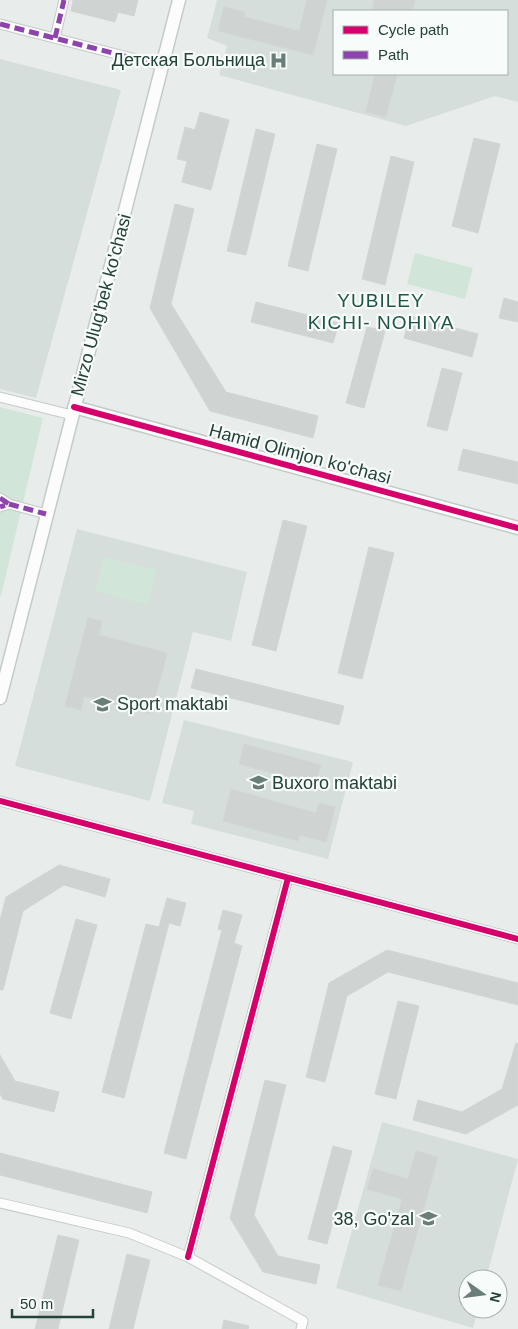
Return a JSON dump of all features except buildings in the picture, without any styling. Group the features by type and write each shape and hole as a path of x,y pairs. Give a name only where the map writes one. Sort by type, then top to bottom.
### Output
{"main road":[{"name":"Mirzo Ulug'bek ko'chasi","path":"0,698 179,0"},
{"name":"Hamid Olimjon ko'chasi","path":"73,411 518,528"}],"street":[{"path":"55,38 64,0"},
{"path":"0,24 163,66"},
{"path":"0,397 73,411"},
{"path":"0,498 4,506 46,514"},
{"path":"0,802 518,939"},
{"path":"188,1258 288,878"},
{"path":"0,1203 129,1233 188,1258 304,1320 301,1329"}],"shaded area":[{"name":"Детская Больница","path":"217,0 518,0 518,102 495,96 406,126 219,75 227,46 207,38"},
{"path":"0,59 121,90 36,398 0,389"},
{"name":"Sport maktabi","path":"77,529 247,572 231,641 193,632 150,801 15,766"},
{"name":"Buxoro maktabi","path":"184,720 353,762 328,859 191,824 194,811 162,803"},
{"name":"38, Go'zal","path":"382,1122 518,1159 489,1269 458,1269 458,1319 475,1319 473,1328 336,1288"}],"green space":[{"path":"415,253 473,268 465,299 407,284"},
{"path":"0,407 43,418 1,596 0,596"},
{"path":"104,557 157,570 148,605 95,591"}],"marked path":[{"path":"55,38 64,0"},
{"path":"0,24 163,66"},
{"path":"0,498 9,504 0,507"},
{"path":"9,504 46,514"}],"cycle path":[{"path":"74,407 518,528"},
{"path":"0,801 518,939"},
{"path":"188,1257 288,878"}],"place":[{"name":"Детская Больница","path":"279,60"},
{"name":"Sport maktabi","path":"103,704"},
{"name":"Buxoro maktabi","path":"258,783"},
{"name":"38, Go'zal","path":"428,1219"}],"district":[{"name":"YUBILEY KICHI- NOHIYA","path":"381,311"}]}
